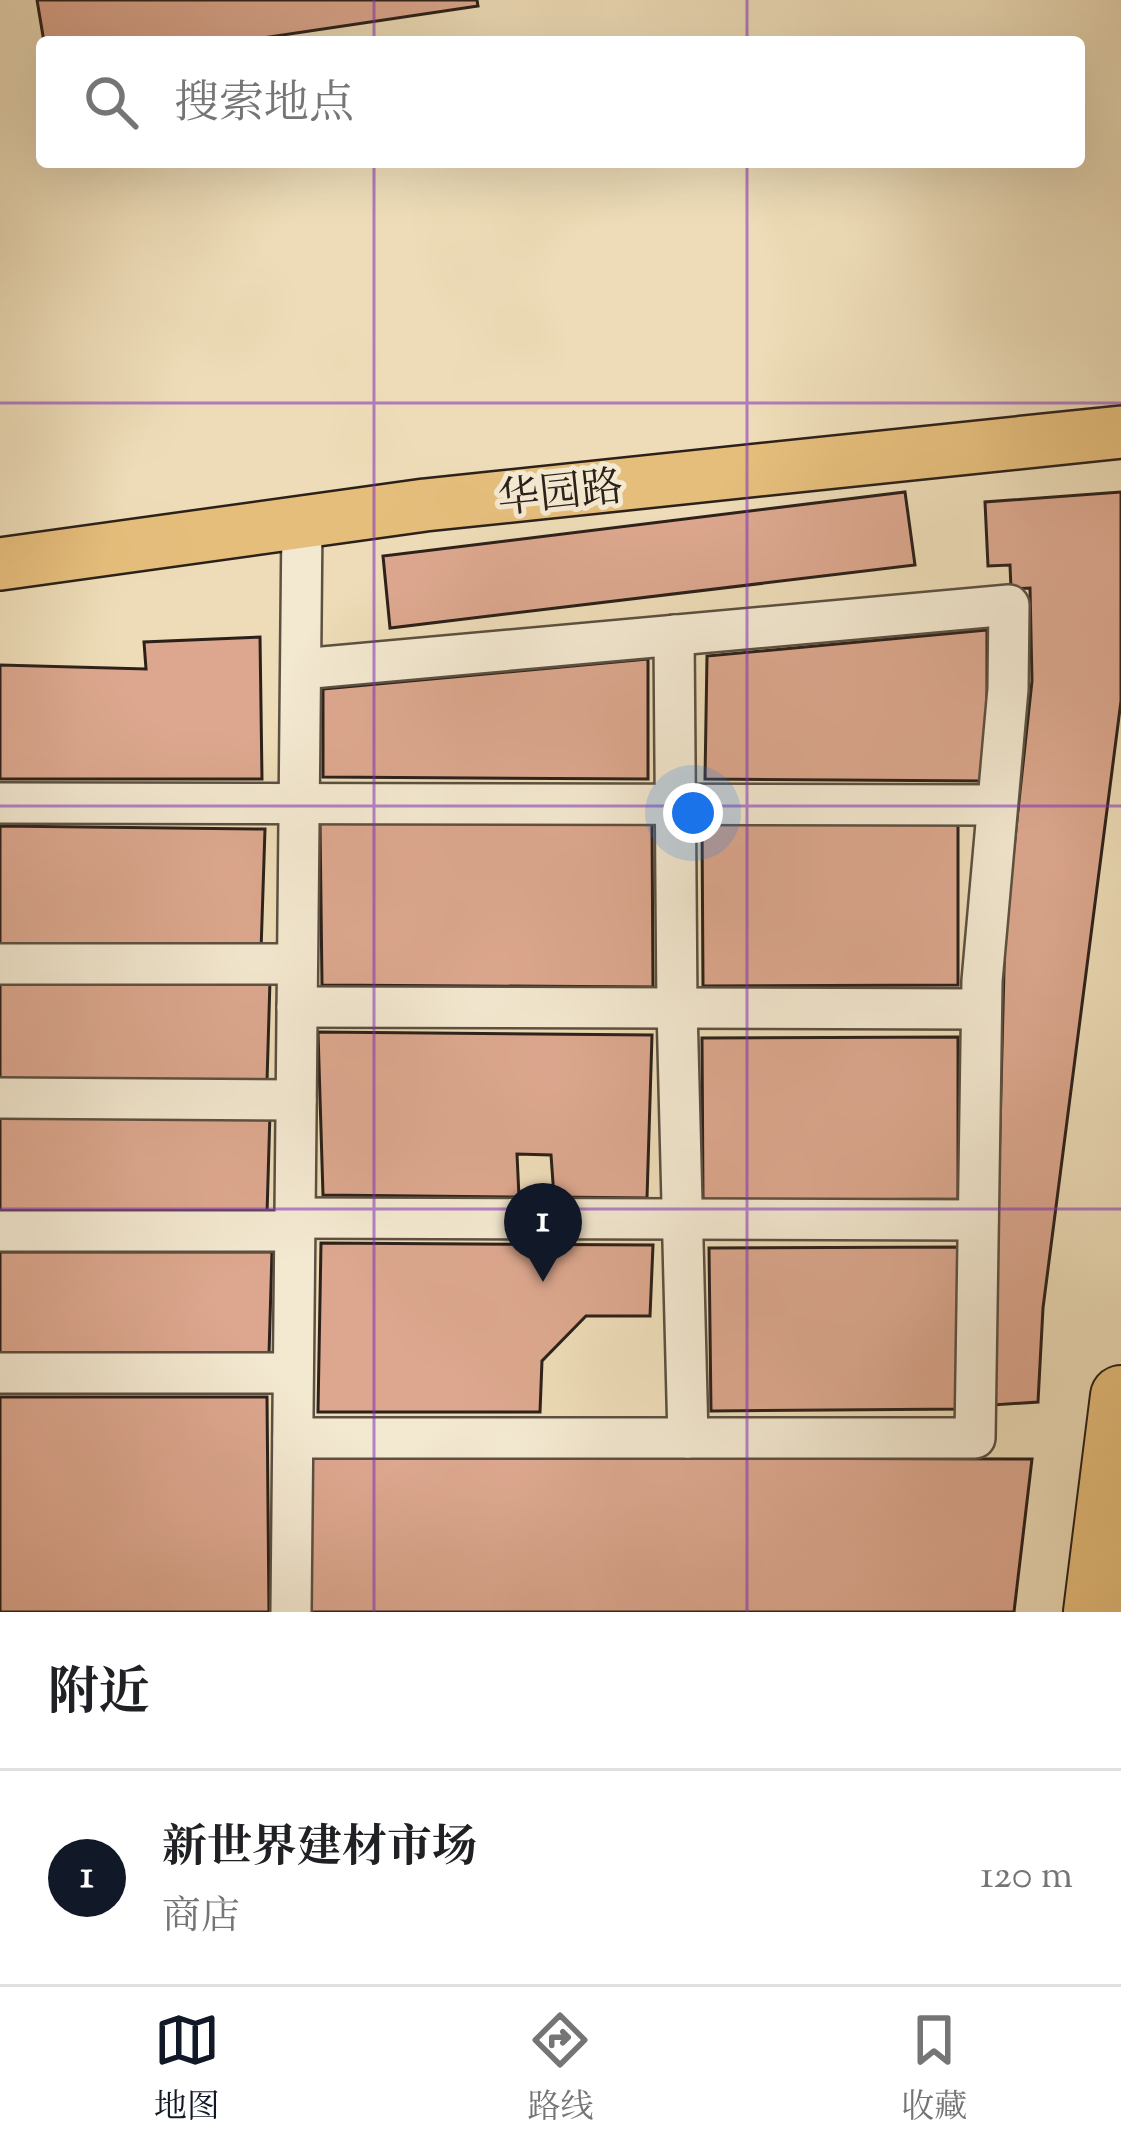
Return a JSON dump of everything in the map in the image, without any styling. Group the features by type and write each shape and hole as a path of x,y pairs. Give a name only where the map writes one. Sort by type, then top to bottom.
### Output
{"highway":[{"path":"1094,1612 1121,1396"}],"main road":[{"name":"华园路","path":"0,535 1121,410"},
{"name":"华园路","path":"0,564 425,505 1121,432"}],"lane":[{"path":"291,1612 302,522"},
{"path":"293,1438 975,1438 981,1009 1008,689 1009,605 301,669"},
{"path":"674,635 688,1438"},
{"path":"0,803 997,805"},
{"path":"0,964 297,964"},
{"path":"297,1007 981,1009"},
{"path":"0,1098 296,1100"},
{"path":"0,1232 682,1219 978,1220"},
{"path":"0,1373 293,1373"}],"building":[{"path":"37,0 477,0 478,6 276,36 43,36"},
{"path":"905,492 915,565 390,628 383,556"},
{"path":"1121,492 1121,701 1043,1308 1038,1402 993,1405 1005,930 1032,681 1030,588 1011,589 1010,565 988,566 985,502"},
{"path":"987,630 987,781 705,779 707,656"},
{"path":"260,637 262,779 0,779 0,665 146,669 144,642"},
{"path":"648,659 648,779 323,777 323,689"},
{"path":"652,822 653,987 322,985 320,823"},
{"path":"702,823 958,823 958,985 703,986"},
{"path":"0,826 265,829 261,951 0,949"},
{"path":"0,980 270,980 267,1082 0,1081"},
{"path":"318,1032 652,1035 647,1198 554,1197 551,1155 517,1154 519,1197 323,1195"},
{"path":"958,1037 958,1199 703,1201 702,1038"},
{"path":"0,1112 270,1112 267,1214 0,1213"},
{"path":"321,1243 653,1245 650,1316 586,1316 542,1361 540,1412 318,1412"},
{"path":"966,1247 966,1409 711,1411 709,1248"},
{"path":"0,1252 272,1252 269,1354 0,1353"},
{"path":"0,1397 267,1397 269,1612 0,1612"},
{"path":"302,1457 1032,1459 1014,1612 305,1612"}],"place":[{"name":"新世界建材市场","path":"543,1282"}]}
